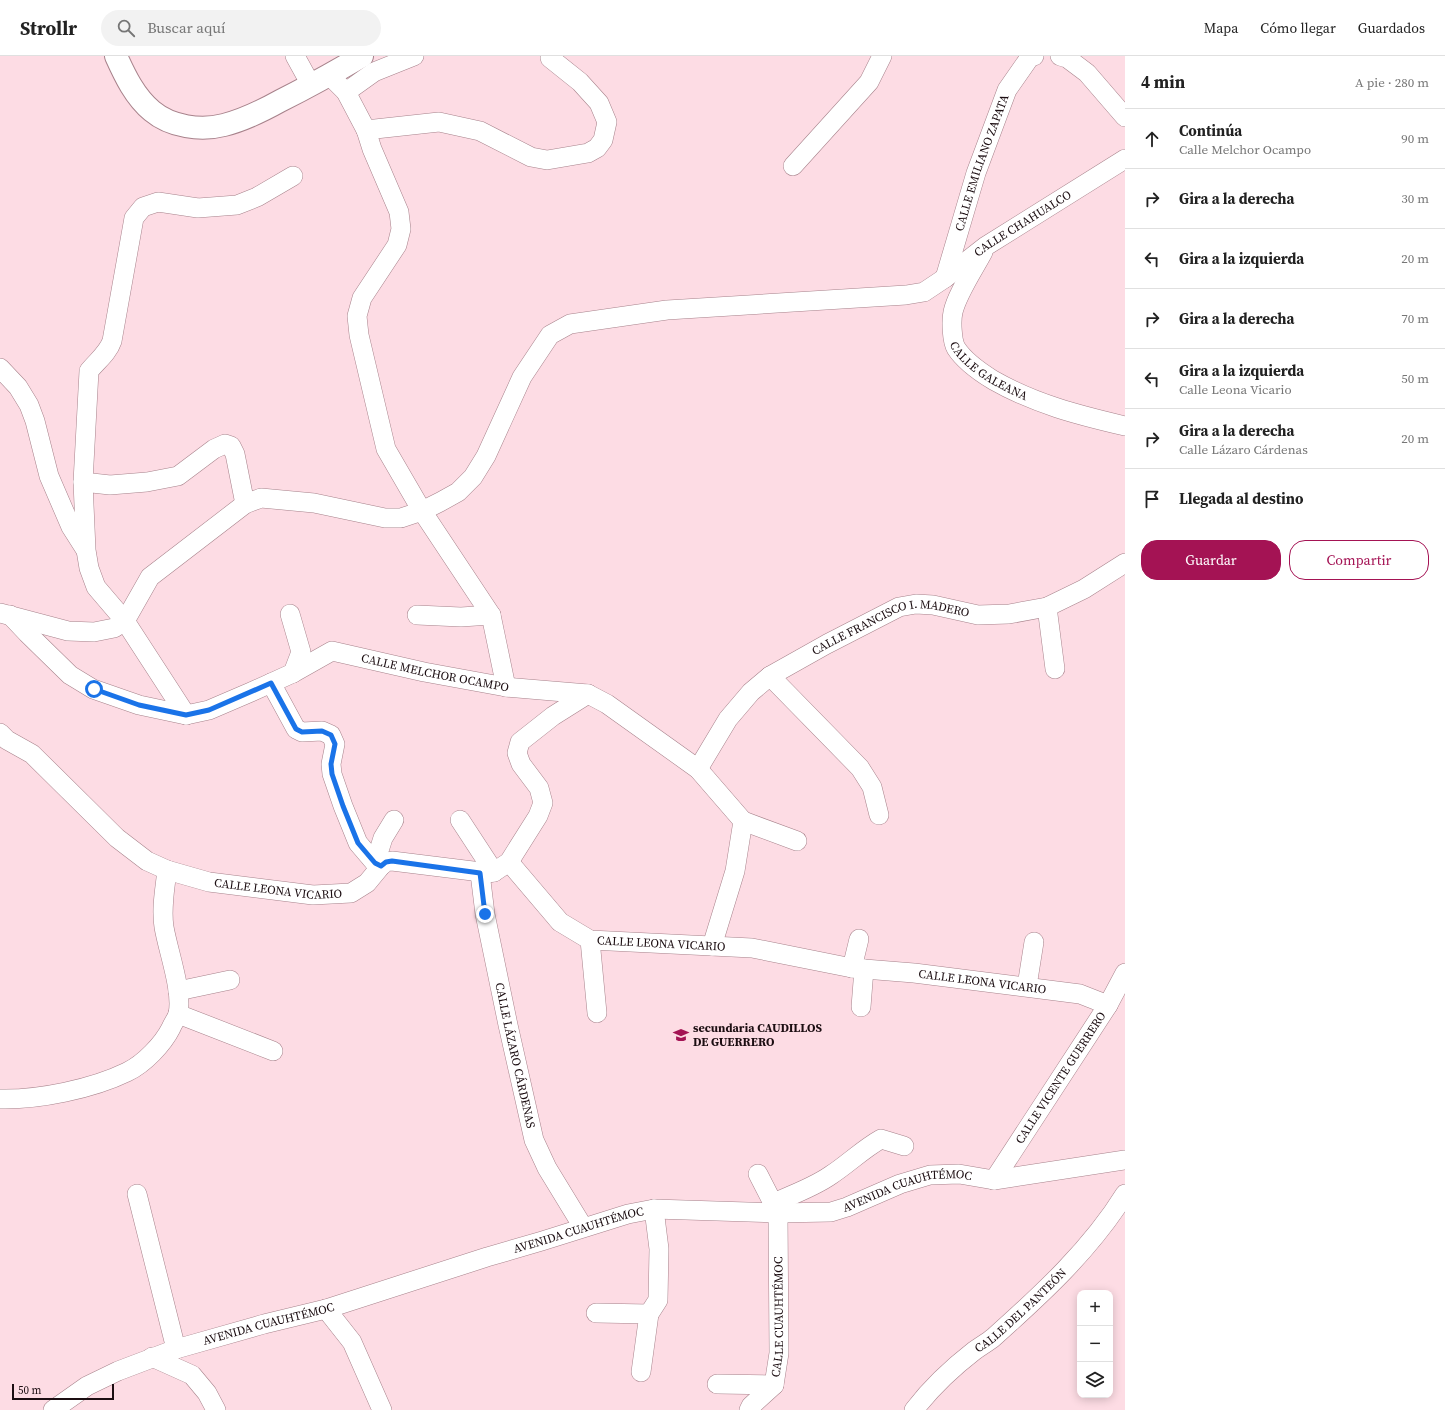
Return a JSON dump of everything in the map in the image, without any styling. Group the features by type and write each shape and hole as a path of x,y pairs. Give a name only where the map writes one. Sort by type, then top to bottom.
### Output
{"main road":[{"path":"116,56 123,73 136,94 152,112 172,123 199,128 223,126 252,115 320,80 361,56"}],"street":[{"path":"295,56 320,80 346,92 366,130 372,150 398,212 401,229 397,245 362,298 357,316 360,336 386,449 422,511 491,615 506,688"},
{"path":"346,92 374,72 414,56"},
{"path":"793,166 869,82 882,56"},
{"name":"CALLE EMILIANO ZAPATA","path":"945,278 976,173 1007,90 1030,57 1034,56"},
{"path":"1060,56 1067,58 1087,74 1125,117"},
{"path":"366,130 439,122 480,131 531,157 547,160 588,153 597,148 603,140 607,122 599,103 580,82 550,58"},
{"name":"CALLE CHAHUALCO","path":"422,511 458,492 473,476 486,456 526,371 550,335 570,324 667,310 906,295 924,292 945,278 986,246 1125,159"},
{"path":"186,715 125,621 96,587 89,568 86,550 83,482 89,371 109,350 112,341 134,218 144,207 158,202 198,208 237,205 257,197 292,176"},
{"name":"CALLE GALEANA","path":"986,246 957,301 953,313 952,330 956,347 981,373 1010,389 1050,406 1125,426"},
{"path":"0,368 18,386 29,404 35,421 49,476 71,527 86,550"},
{"path":"83,482 110,485 147,482 178,476 214,449 225,444 231,446 236,454 244,504"},
{"path":"5,614 68,631 94,632 114,628 125,621 150,577 244,504 261,498 314,503 385,518 401,518 422,511"},
{"name":"CALLE FRANCISCO I. MADERO","path":"698,769 728,719 751,692 770,676 827,644 899,607 916,604 933,605 978,615 1009,614 1047,607 1084,589 1125,563"},
{"path":"1047,607 1055,669"},
{"name":"CALLE MELCHOR OCAMPO","path":"5,614 27,633 70,675 94,689 139,705 186,715 209,710 271,683 293,673 332,651 424,672 506,688 588,694 607,704 698,769 743,821"},
{"path":"290,614 301,652 293,673"},
{"path":"417,616 461,617 491,615"},
{"path":"770,676 860,768 872,787 878,814"},
{"path":"271,683 296,729 302,732 322,731 331,735 335,744 331,764 332,774 343,806 358,843 378,864 392,861 494,869 538,816 543,803 539,788 521,764 517,753 520,742 553,716 588,694"},
{"name":"CALLE LEONA VICARIO","path":"0,733 7,740 32,754 117,838 147,861 167,870 209,882 313,895 351,893 367,883 378,864 384,838 394,820"},
{"name":"CALLE LEONA VICARIO","path":"460,820 494,869 560,922 590,940 752,948 858,969 914,973 1080,994 1108,1005"},
{"path":"712,946 735,870 743,821 797,841"},
{"name":"CALLE LÁZARO CÁRDENAS","path":"494,869 485,914 508,1026 534,1140 547,1168 582,1228"},
{"path":"0,1099 61,1093 98,1084 128,1072 151,1054 166,1038 178,1014 178,991 164,926 162,905 167,870"},
{"path":"859,939 858,969 861,1007"},
{"path":"590,940 597,1013"},
{"path":"1026,986 1034,942"},
{"name":"CALLE VICENTE GUERRERO","path":"994,1180 1108,1005 1125,973"},
{"path":"178,991 230,980"},
{"path":"178,1014 273,1051"},
{"path":"758,1174 775,1208 811,1186 831,1176 872,1144 881,1139 904,1146"},
{"name":"AVENIDA CUAUHTÉMOC","path":"53,1410 87,1386 152,1357 264,1324 326,1309 487,1257 628,1214 654,1209 775,1208 831,1212 847,1207 900,1184 930,1175 959,1174 994,1180 1125,1160"},
{"path":"137,1194 176,1349"},
{"name":"CALLE DEL PANTEÓN","path":"914,1410 921,1400 949,1372 974,1351 993,1338 1061,1275 1118,1216 1125,1194"},
{"name":"CALLE CUAUHTÉMOC","path":"749,1410 751,1406 774,1385 779,1353 775,1208"},
{"path":"641,1372 649,1314 658,1300 659,1249 654,1209"},
{"path":"326,1309 352,1342 382,1410"},
{"path":"596,1313 649,1314"},
{"path":"152,1357 192,1375 207,1393 216,1410"},
{"path":"717,1384 774,1385"}],"place":[{"name":"secundaria CAUDILLOS DE GUERRERO","path":"681,1035"}],"route":[{"path":"94,689 139,705 186,715 209,710 271,683 296,729 302,732 322,731 331,735 335,744 331,764 332,774 358,843 375,863 381,866 386,862 392,861 480,873 485,914"}]}
